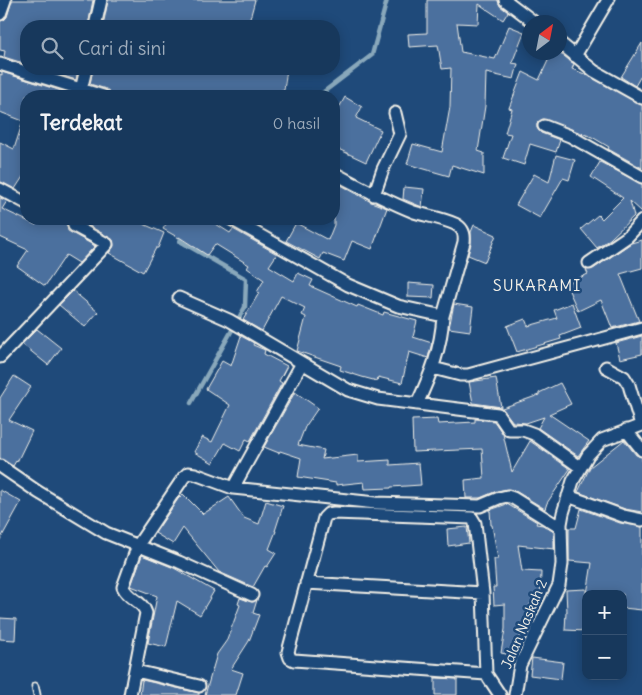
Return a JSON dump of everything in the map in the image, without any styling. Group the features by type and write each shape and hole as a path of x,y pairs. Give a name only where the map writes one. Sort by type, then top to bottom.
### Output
{"street":[{"path":"0,14 5,0"},
{"path":"96,20 101,0"},
{"path":"505,0 525,15"},
{"path":"575,56 608,0"},
{"path":"567,49 601,75 642,98"},
{"path":"0,64 20,70"},
{"path":"35,75 82,90 85,75"},
{"path":"374,195 383,169 400,134 396,113"},
{"path":"544,126 570,136 642,177"},
{"path":"340,176 374,195 416,212 455,224 465,235 443,316 441,338 433,368 417,404"},
{"path":"0,189 20,200"},
{"path":"589,263 627,237 642,221"},
{"path":"0,357 107,244 74,225"},
{"path":"243,225 348,286 398,306 443,316"},
{"path":"179,298 229,320 339,386 378,399 498,414 509,430 523,430 534,434 580,467"},
{"path":"433,368 460,375 468,375 642,328"},
{"path":"233,488 302,363"},
{"path":"606,367 624,377 629,385 642,425"},
{"name":"Jalan Naskah 2","path":"515,695 520,666 559,585 562,564 561,528 563,513 580,467 602,440 642,425"},
{"path":"626,430 642,450"},
{"path":"0,466 106,534 138,545 252,595"},
{"path":"130,695 146,613 144,607 128,595 123,587 138,545 165,503 188,474 195,474 233,488 376,502 435,506 480,506 507,496 561,528"},
{"path":"568,496 615,513 642,520"},
{"path":"486,674 292,660 289,657 288,652 322,523 328,514 334,512 472,518 475,523 483,593 486,674 500,695"},
{"path":"306,583 483,593"},
{"path":"136,671 199,686"}],"lane":[{"path":"35,686 37,695"}],"building":[{"path":"12,0 93,0 89,20 20,20 20,62 4,57 5,51 0,50 0,21 7,17"},
{"path":"108,0 255,0 250,20 104,20"},
{"path":"427,0 498,0 500,6 508,12 503,20 479,4 478,24 457,23 461,52 495,59 509,26 522,31 522,37 512,63 518,64 514,79 486,73 485,106 478,151 484,153 484,175 452,165 449,176 407,164 413,144 442,152 450,107 451,68 442,69 438,45 409,47 408,34 427,33"},
{"path":"642,43 642,74 635,86 621,77"},
{"path":"567,58 574,64 572,69 587,75 642,105 642,168 608,149 609,147 592,137 543,119 537,123 537,128 541,133 560,140 556,152 530,144 524,165 503,158 511,134 505,133 512,109 509,108 523,72 539,80 548,60 567,60"},
{"path":"2,72 58,90 20,90 20,120 0,112 0,74 2,75"},
{"path":"60,75 77,75 76,80"},
{"path":"92,75 286,75 284,90 108,90 90,84"},
{"path":"345,97 362,107 356,118 381,130 366,162 340,150 340,106"},
{"path":"20,130 20,181 15,189 0,182 0,142 14,149"},
{"path":"556,155 575,160 569,180 563,178 540,218 516,205 534,174 549,182"},
{"path":"600,162 642,184 642,212 630,201 634,216 610,239 597,248 581,229 598,215 602,219 623,198 591,177"},
{"path":"340,184 371,202 387,208 372,249 352,241 344,261 323,253 320,259 286,241 295,225 300,225 328,240 334,225 340,225"},
{"path":"404,187 424,189 422,207 403,199"},
{"path":"0,198 7,201 2,209 20,217 20,225 67,225 68,231 95,246 79,263 66,255 45,286 17,266 28,250 0,237"},
{"path":"88,225 146,225 164,233 158,248 156,248 143,272 109,253 114,246 113,240"},
{"path":"165,225 217,225 230,233 233,229 277,254 269,266 294,281 298,273 313,280 310,286 357,307 358,305 383,315 384,312 417,321 413,337 432,343 428,358 409,352 402,383 378,377 377,381 362,377 340,370 341,366 297,351 306,317 302,315 305,308 281,296 262,331 243,320 259,293 257,292 264,280 247,268 249,265 215,244 207,255 163,229"},
{"path":"474,225 496,235 485,262 468,255 471,232"},
{"path":"642,240 642,268 620,274 639,321 612,328 601,300 578,311 566,284 588,274 586,270 593,269 631,243"},
{"path":"408,283 434,285 433,298 408,297"},
{"path":"73,291 98,312 85,327 59,305"},
{"path":"572,303 581,328 560,336 561,339 517,352 507,326 525,319 528,326 557,318 554,310"},
{"path":"454,304 473,307 470,331 449,328"},
{"path":"37,329 61,348 48,365 22,344"},
{"path":"241,336 254,343 253,345 265,350 264,354 287,366 279,381 282,383 250,441 246,439 240,451 225,443 213,463 194,452 202,437 212,442 230,405 206,389 222,361 231,366"},
{"path":"642,336 642,354 620,359 616,343"},
{"path":"14,376 31,387 9,420 32,431 17,462 13,466 0,459 0,398"},
{"path":"496,378 501,407 473,403 469,382"},
{"path":"560,383 571,404 549,414 589,441 578,456 538,428 544,417 526,423 513,422 502,408 539,395 539,393"},
{"path":"295,392 318,408 305,427 298,445 324,450 322,459 358,455 358,462 390,460 390,465 419,463 421,485 365,489 364,482 336,485 336,483 298,477 301,458 264,447"},
{"path":"437,419 438,424 475,422 475,419 494,421 503,434 512,472 530,441 570,469 545,509 509,489 497,491 480,498 466,498 465,480 484,478 482,449 413,452 412,420"},
{"path":"624,440 636,455 642,457 642,512 625,509 578,492 590,467"},
{"path":"0,490 21,502 0,540"},
{"path":"183,494 203,514 229,497 244,518 259,524 266,501 283,506 269,549 276,553 267,567 265,566 253,587 219,572 183,528 173,544 155,533"},
{"path":"507,504 537,522 536,524 543,525 554,532 554,549 518,545 522,571 541,572 540,605 530,604 530,627 529,629 522,629 516,656 501,653 505,629 505,604 494,605 493,587 496,587 494,559 498,559 490,510"},
{"path":"581,509 620,523 642,527 642,610 627,608 627,590 588,590 592,563 569,561 569,528 576,528"},
{"path":"467,527 469,543 448,546 447,529"},
{"path":"142,555 174,568 214,591 200,615 177,601 166,647 148,643 157,596 131,586"},
{"path":"586,589 582,590 582,631 565,630 567,612 566,590"},
{"path":"240,598 252,602 257,600 253,613 259,615 249,641 231,669 243,673 236,695 205,695 217,654 227,640 240,605 238,604"},
{"path":"0,618 16,619 15,640 0,639"},
{"path":"532,658 563,662 561,679 530,675"},
{"path":"435,678 457,679 457,695 435,695"},
{"path":"142,680 199,693 199,695 140,695"}],"waterway":[{"path":"326,90 372,55 387,0"},
{"path":"184,235 180,241 246,279 245,307 191,403"}],"district":[{"name":"SUKARAMI","path":"537,285"}]}
